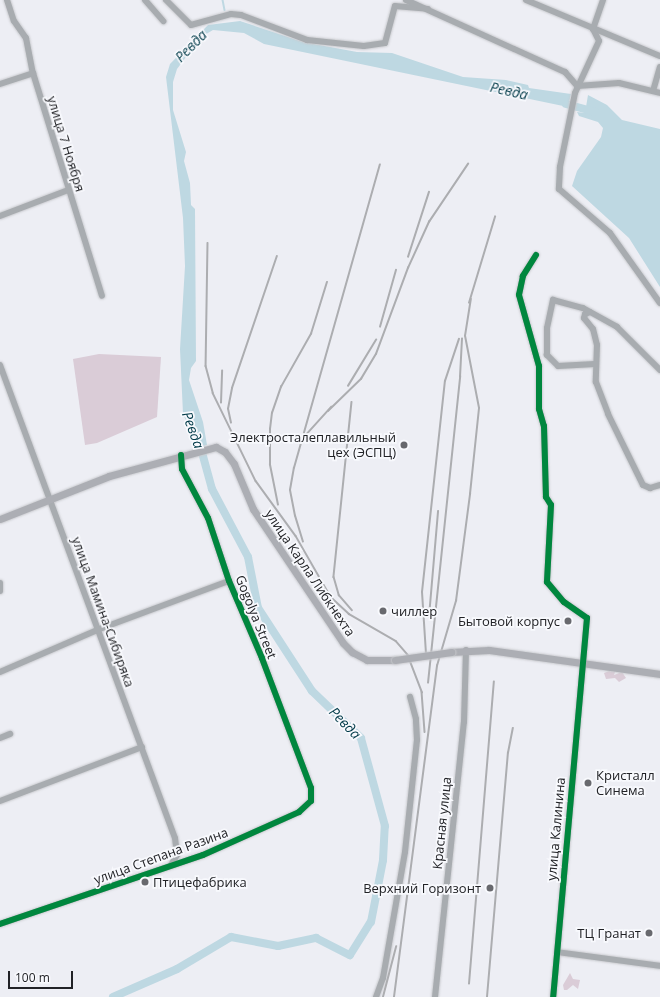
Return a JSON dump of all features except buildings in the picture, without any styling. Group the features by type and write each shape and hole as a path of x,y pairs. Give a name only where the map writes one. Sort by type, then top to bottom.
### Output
{"main road":[{"name":"улица Карла Либкнехта","path":"184,454 213,446 225,452 234,464 253,510 340,640 362,658 373,661 395,660 466,650 489,650 660,674"},
{"path":"0,520 109,476 184,454"}],"street":[{"name":"улица 7 Ноября","path":"7,0 14,21 26,38 33,73 102,296"},
{"path":"145,0 163,21"},
{"path":"166,0 191,25 231,14 241,15 307,40 364,46 385,43 395,6 428,9"},
{"path":"406,0 565,72 577,86"},
{"path":"526,0 660,56"},
{"path":"603,0 593,29 599,41 575,93 568,135 560,167 559,189 610,233 660,303"},
{"path":"653,92 660,67"},
{"path":"0,84 33,73"},
{"path":"577,86 619,83 660,93"},
{"path":"0,216 68,190"},
{"path":"536,255 523,276 519,295 539,366 550,359"},
{"path":"595,364 558,366 547,356 547,328 553,300 583,308 617,327 660,370"},
{"path":"590,312 585,314 584,318 593,329 597,345 595,364 596,382 606,407 643,485 650,488 660,485"},
{"name":"улица Мамина-Сибиряка","path":"0,365 175,838 177,855 171,865"},
{"name":"улица Калинина","path":"539,366 539,409 544,426 546,497 551,505 547,582 564,602 588,618 582,664 553,997"},
{"name":"Gogolya Street","path":"184,454 182,470 208,518 229,581 262,658 311,788"},
{"path":"0,672 98,630 229,581"},
{"name":"Красная улица","path":"435,997 464,722 466,650"},
{"path":"376,997 384,978 405,852 417,740 416,720 410,697"},
{"path":"0,738 10,734"},
{"path":"0,801 142,748"},
{"name":"улица Степана Разина","path":"0,924 157,872 171,865 203,855 299,812 311,801 311,788"},
{"path":"557,952 660,966"}],"shaded area":[{"path":"99,354 161,357 157,417 97,443 85,445 73,359"},
{"path":"609,671 615,672 614,675 622,672 626,678 619,682 615,678 606,679 604,673"},
{"path":"570,973 573,979 580,980 578,989 573,985 567,990 564,990 563,985"}],"water":[{"path":"240,21 303,42 357,52 392,53 463,77 506,80 528,85 529,88 571,94 568,107 264,44 244,33 213,30 201,37 177,69 173,82 173,110 186,152 184,161 190,183 191,205 195,209 196,361 191,368 189,380 203,422 207,445 198,447 183,414 180,349 185,266 183,218 166,77 170,64 208,25"},
{"path":"588,95 607,105 622,120 660,129 660,287 629,238 572,186 577,171 601,137 603,128 598,122 579,116 577,112 585,113"}],"waterway":[{"path":"223,0 225,10"},
{"name":"Ревда","path":"566,104 595,112"},
{"name":"Ревда","path":"113,997 177,969 231,937 278,946 316,938 350,955 371,922 383,860 385,826 361,738 312,691 258,608 248,557 212,489 200,445"}],"railway":[{"path":"328,411 361,379 376,354 408,268 429,222 468,164"},
{"path":"303,542 295,516 290,490 294,468 380,165"},
{"path":"408,257 429,192"},
{"path":"469,303 495,217"},
{"path":"208,243 206,366 213,393 256,481 296,536 331,597 349,614 396,641 408,655 422,692 425,732"},
{"path":"231,423 228,409 232,388 277,256"},
{"path":"380,327 396,270"},
{"path":"278,505 270,465 270,429 272,413 281,387 311,334 327,282"},
{"path":"394,997 437,666 456,601 470,494 479,408 465,336 471,299"},
{"path":"426,654 422,592 445,381 459,339"},
{"path":"428,683 460,377 462,339"},
{"path":"348,386 376,340"},
{"path":"221,403 222,371"},
{"path":"352,402 334,577 339,595 352,610"},
{"path":"305,436 331,407"},
{"path":"429,617 438,511"},
{"path":"469,984 494,682"},
{"path":"487,997 508,753 513,728"},
{"path":"383,997 396,947"}],"cycle path":[{"path":"536,255 523,276 519,295 539,366 539,409 544,426 546,497 551,505 547,582 564,602 587,618 553,997"},
{"path":"0,924 203,855 299,812 311,801 311,788 262,658 229,581 208,518 182,469 181,455"}],"place":[{"name":"Электросталеплавильный цех (ЭСПЦ)","path":"404,445"},
{"name":"чиллер","path":"383,611"},
{"name":"Бытовой корпус","path":"568,621"},
{"name":"Кристалл Синема","path":"588,783"},
{"name":"Птицефабрика","path":"145,882"},
{"name":"Верхний Горизонт","path":"490,888"},
{"name":"ТЦ Гранат","path":"649,933"}]}
